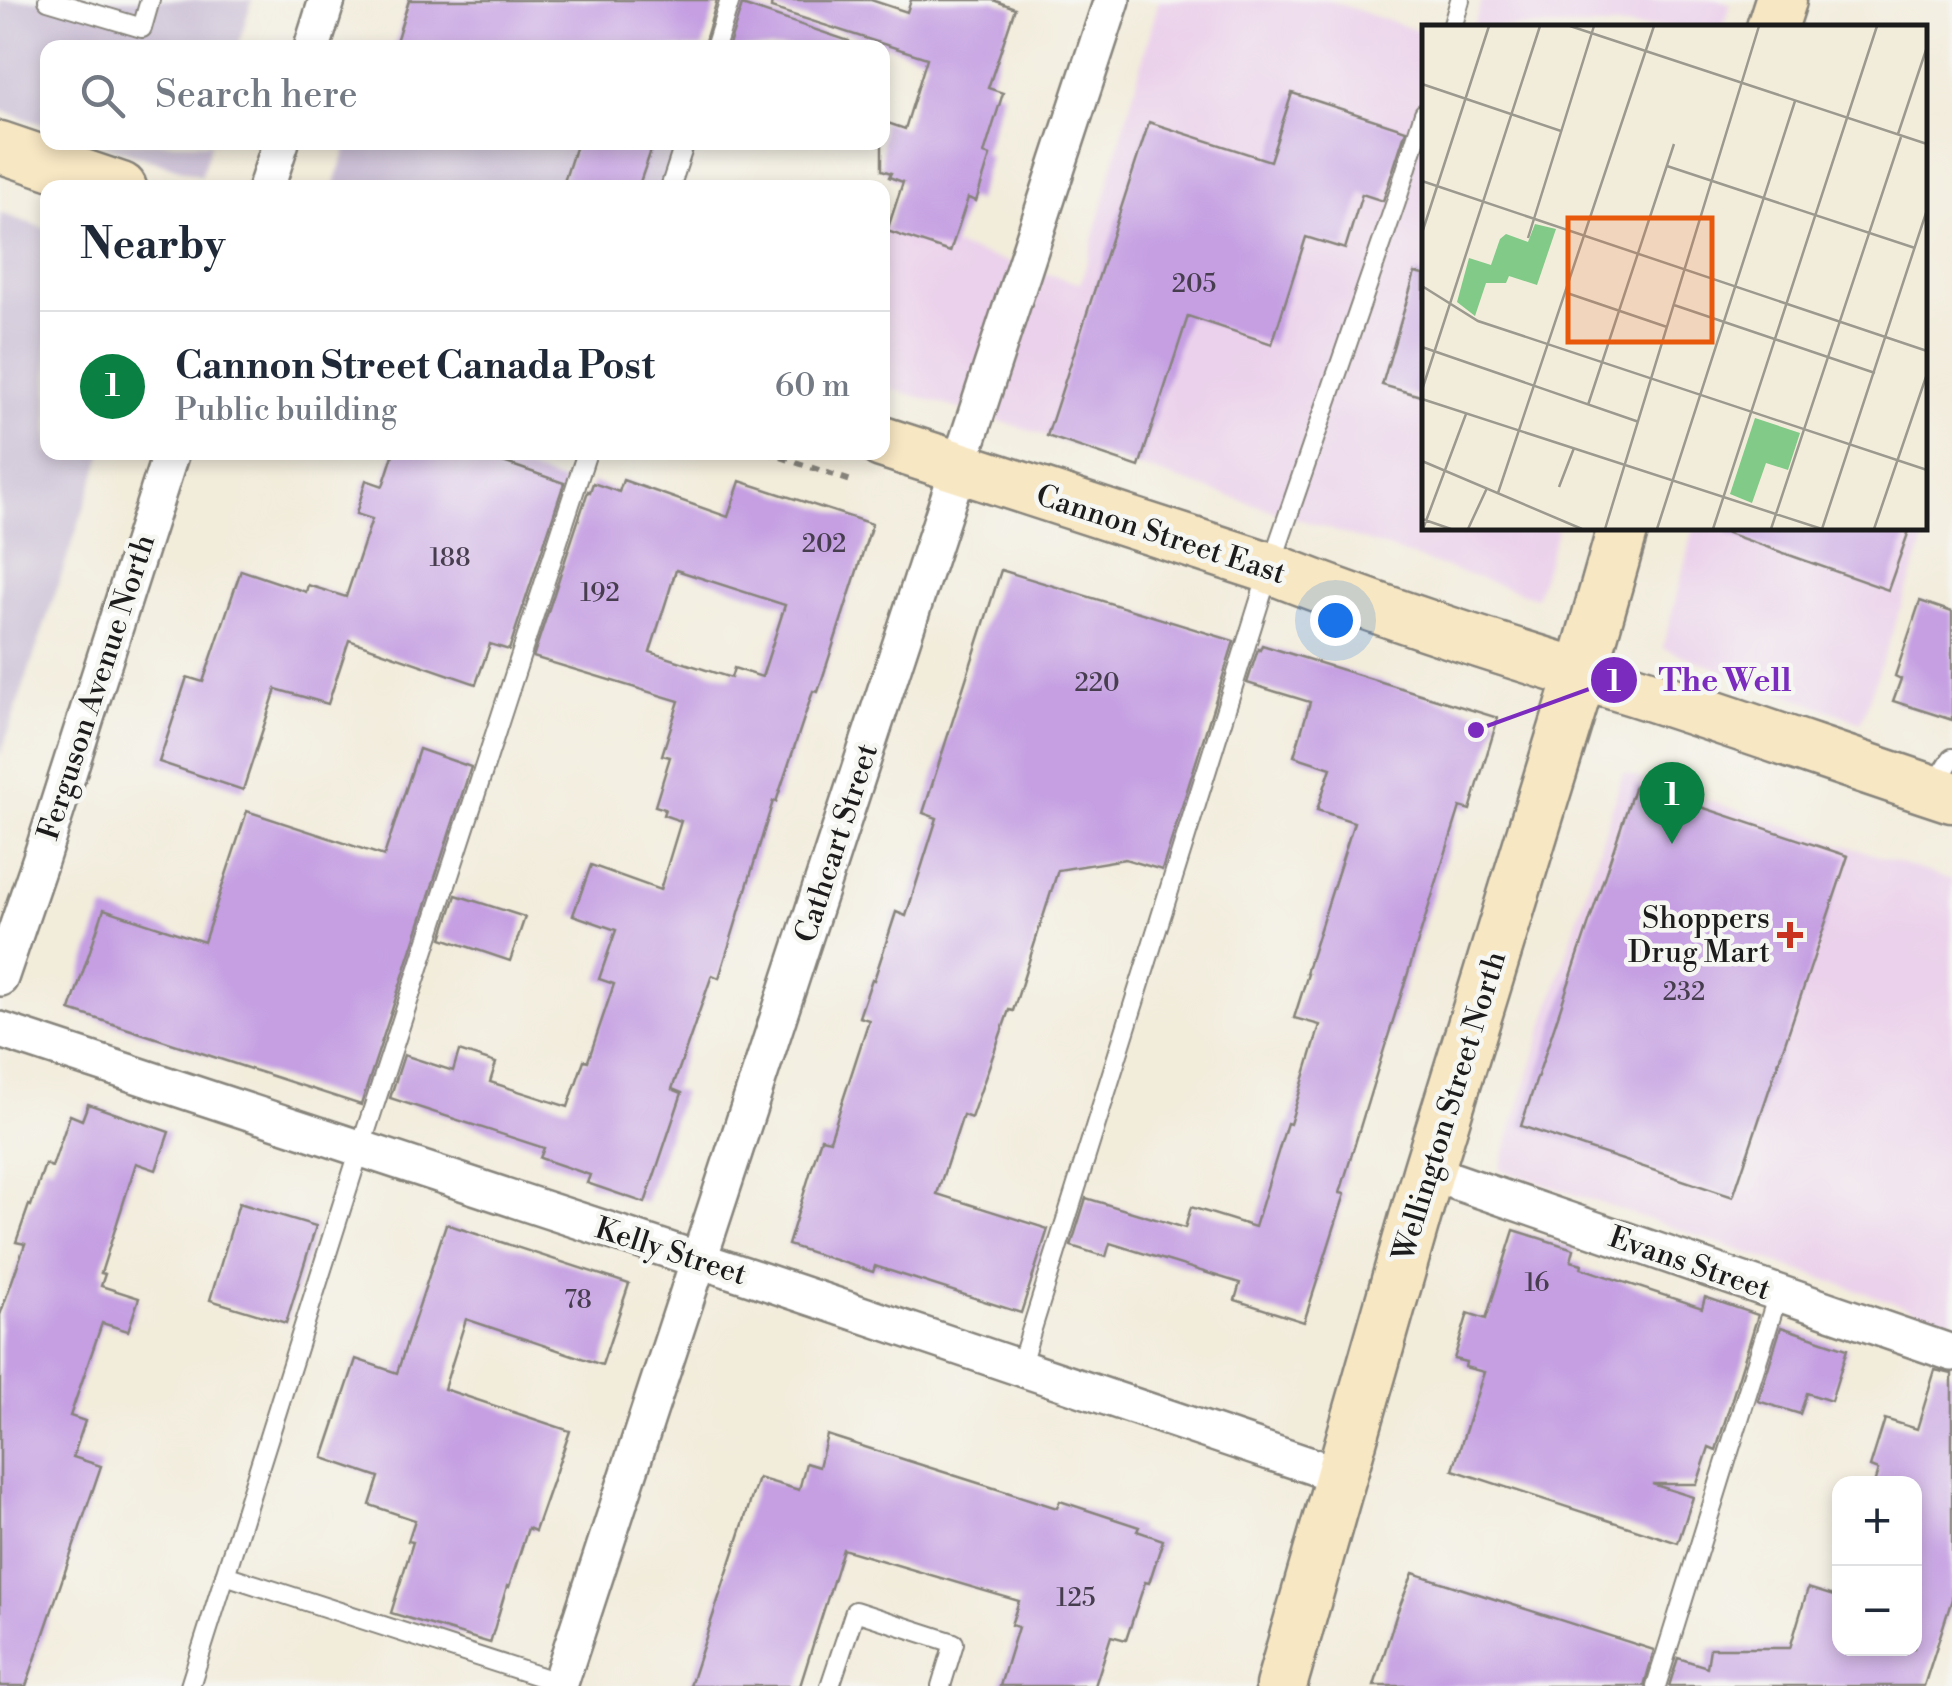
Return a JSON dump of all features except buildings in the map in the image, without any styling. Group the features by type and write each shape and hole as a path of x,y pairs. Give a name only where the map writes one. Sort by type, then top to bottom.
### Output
{"main road":[{"path":"1773,25 1781,0"},
{"path":"0,146 97,180"},
{"name":"Cannon Street East","path":"890,445 1270,568 1581,675 1945,782"},
{"name":"Wellington Street North","path":"1280,1686 1428,1172 1622,530"}],"street":[{"path":"314,40 327,0"},
{"name":"Cathcart Street","path":"560,1684 1112,0"},
{"path":"269,180 278,150"},
{"name":"Ferguson Avenue North","path":"0,978 168,460"},
{"name":"Kelly Street","path":"0,1030 1020,1366 1341,1476"},
{"name":"Evans Street","path":"1428,1172 1952,1353"}],"lane":[{"path":"48,0 142,28 150,0"},
{"path":"718,40 730,0"},
{"path":"1453,25 1460,0"},
{"path":"1020,1366 1270,568 1422,119"},
{"path":"673,180 682,150"},
{"path":"190,1686 584,460"},
{"path":"1656,1686 1778,1294"},
{"path":"225,1575 560,1684"},
{"path":"830,1686 855,1611 954,1643 941,1686"}],"shaded area":[{"path":"0,0 252,0 240,40 40,40 40,124 0,110"},
{"path":"1159,0 1328,0 1422,32 1422,530 1557,530 1536,597 890,388 890,226 1081,284"},
{"path":"1482,0 1719,0 1731,4 1724,25 1474,25"},
{"path":"121,150 209,150 201,176"},
{"path":"346,150 694,150 684,180 336,180"},
{"path":"0,213 40,227 40,460 101,460 0,756"},
{"path":"1929,527 1861,722 1663,648 1693,530"},
{"path":"1623,773 1952,880 1952,1322 1500,1169"}],"place":[{"name":"The Well","path":"1476,730"},
{"name":"Cannon Street Canada Post","path":"1672,844"},
{"name":"Shoppers Drug Mart","path":"1790,935"}]}
